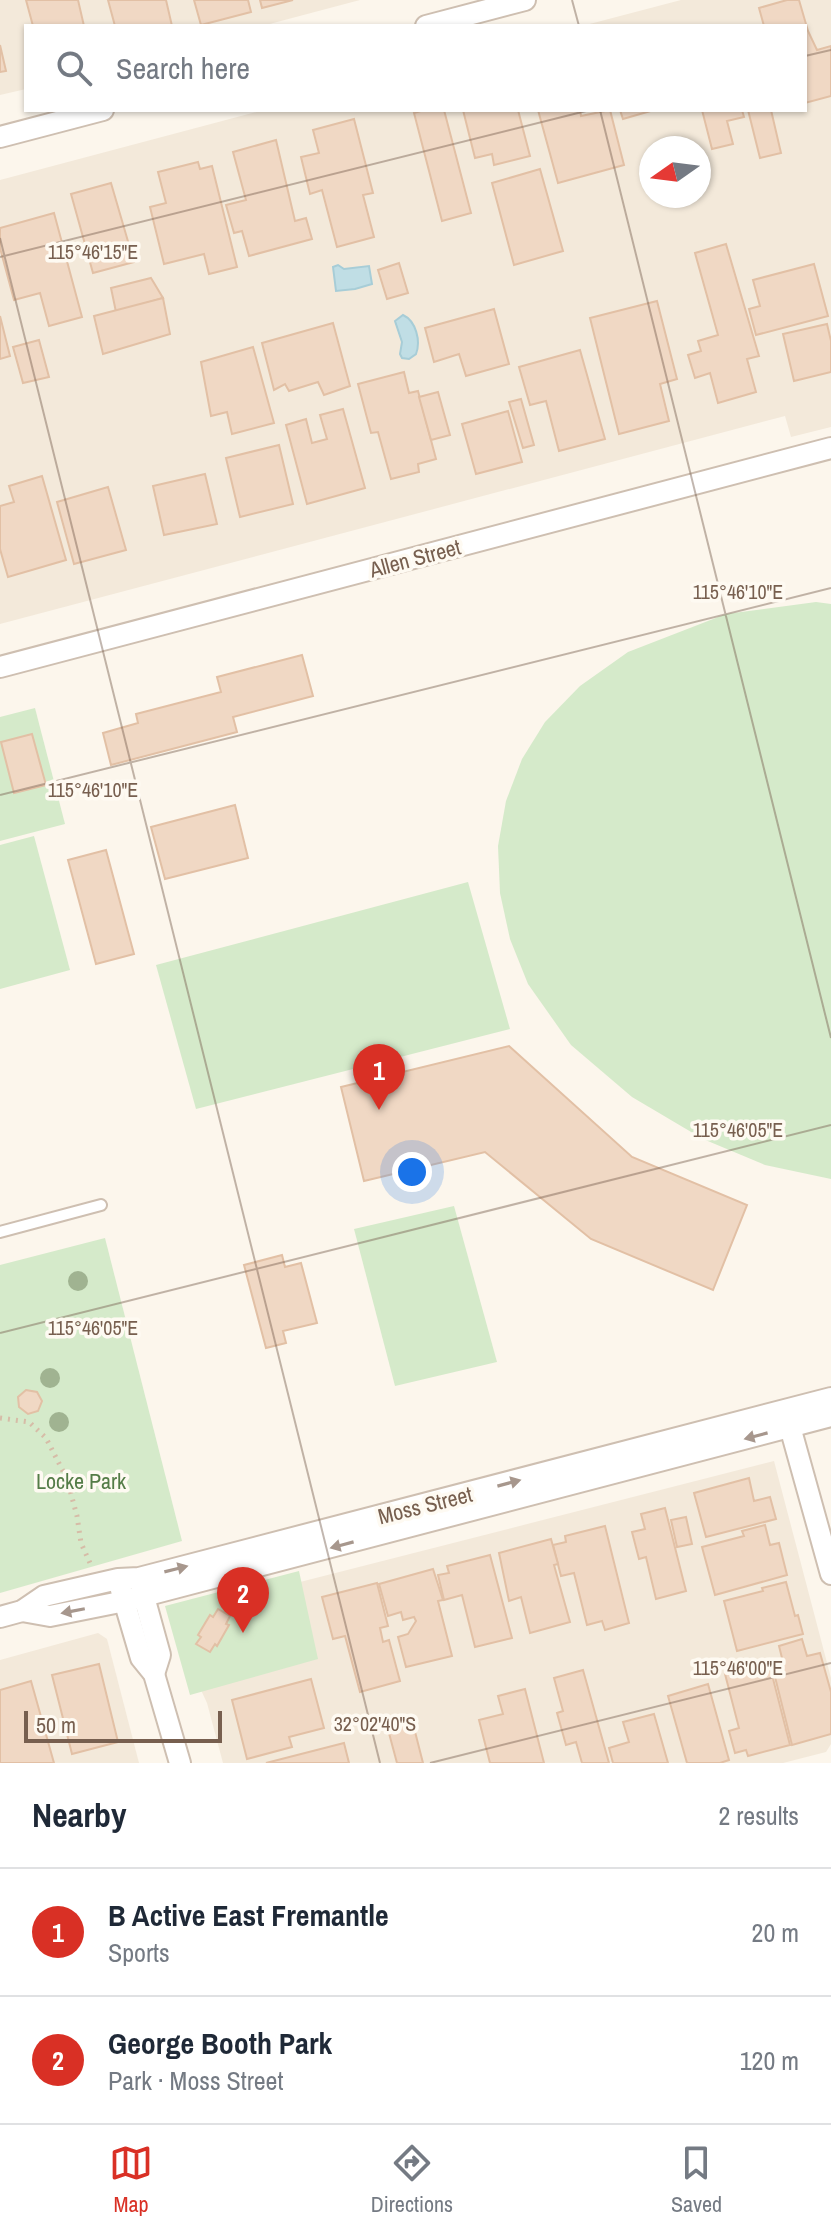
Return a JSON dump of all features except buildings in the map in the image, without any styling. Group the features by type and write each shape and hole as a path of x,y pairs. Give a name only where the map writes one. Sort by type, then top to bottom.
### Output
{"street":[{"path":"434,24 525,0"},
{"path":"0,137 95,112"},
{"name":"Allen Street","path":"0,667 831,448"},
{"name":"Moss Street","path":"0,1617 22,1611 50,1616 131,1589 788,1418 831,1398"},
{"name":"Moss Street","path":"788,1418 831,1416"},
{"path":"788,1418 831,1574"},
{"path":"131,1589 160,1655 154,1674 180,1763"}],"lane":[{"path":"0,1232 101,1205"}],"path":[{"path":"0,1418 29,1422 46,1438 67,1479 81,1543 91,1566"}],"shaded area":[{"path":"0,0 360,0 270,24 24,24 24,89 0,95"},
{"path":"681,0 831,0 831,427 791,437 785,416 0,624 0,180 256,112 807,112 807,24 590,24"},
{"path":"774,1461 831,1678 831,1744 826,1752 783,1763 223,1763 207,1703 195,1677 206,1606"},
{"path":"98,1633 107,1639 139,1763 0,1763 0,1660"}],"green space":[{"path":"816,602 831,604 831,1179 765,1165 703,1139 632,1097 571,1045 528,984 510,939 500,893 498,846 506,801 522,759 545,722 580,686 628,652 726,614"},
{"path":"35,708 65,824 0,841 0,717"},
{"path":"34,836 70,970 0,989 0,845"},
{"path":"468,882 510,1029 196,1109 156,965"},
{"path":"454,1206 497,1362 395,1386 354,1229"},
{"name":"Locke Park","path":"105,1238 182,1541 0,1593 0,1265"},
{"path":"299,1571 318,1659 190,1695 165,1606"}],"water":[{"path":"338,265 344,269 369,266 372,284 336,291 333,267"},
{"path":"403,315 411,322 418,338 416,354 409,359 402,358 400,354 402,342 395,321"}],"place":[{"name":"B Active East Fremantle","path":"379,1110"},
{"name":"George Booth Park","path":"243,1633"}]}
